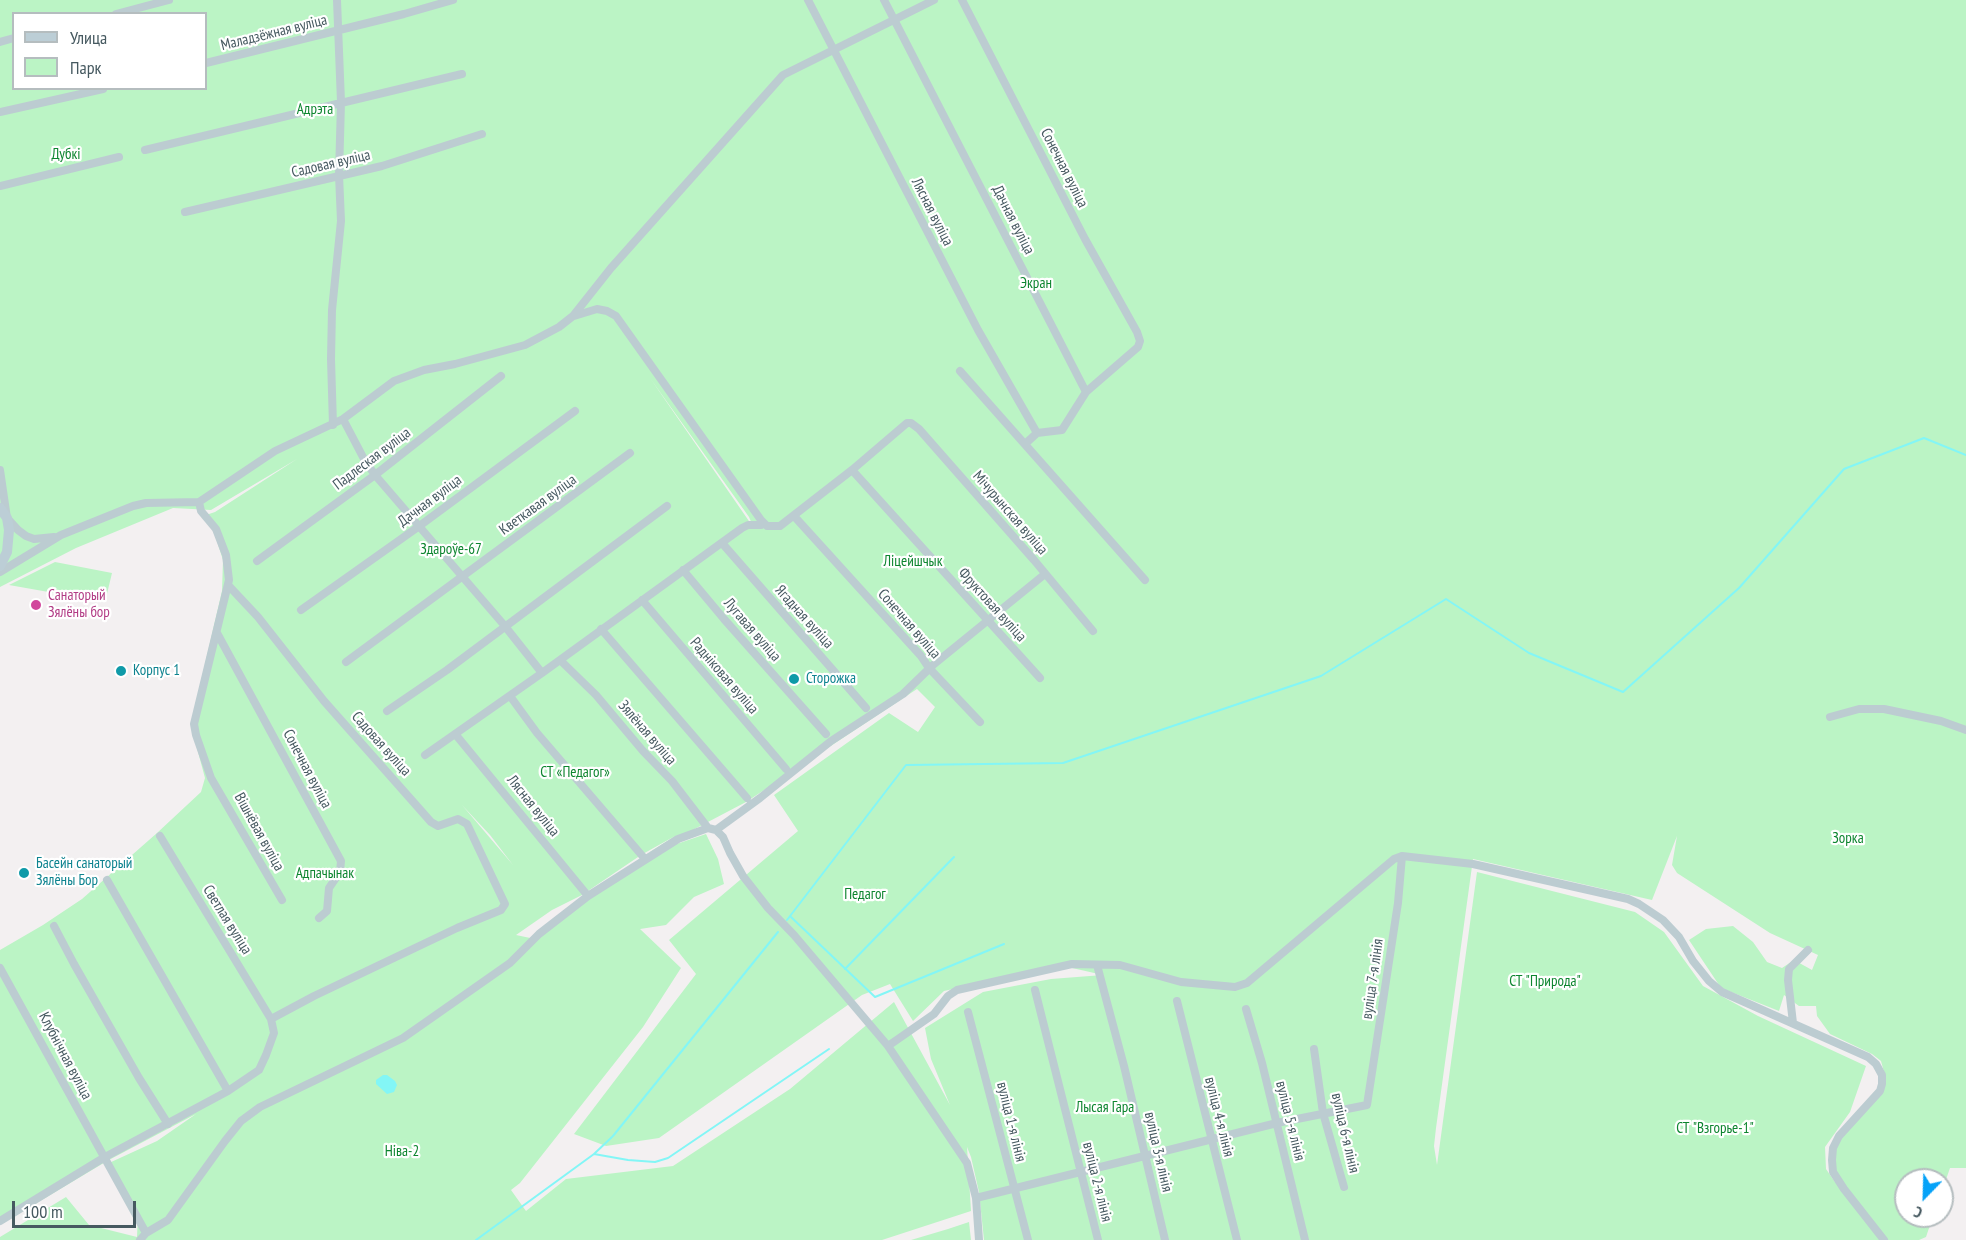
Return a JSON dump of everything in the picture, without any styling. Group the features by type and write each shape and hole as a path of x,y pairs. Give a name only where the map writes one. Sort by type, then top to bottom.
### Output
{"street":[{"path":"124,12 169,0"},
{"path":"333,425 332,310 341,221 339,175 341,102 337,0"},
{"name":"Маладзёжная вуліца","path":"207,63 453,0"},
{"name":"Лясная вуліца","path":"808,0 978,330 1037,434"},
{"name":"Дачная вуліца","path":"884,0 1086,392"},
{"path":"0,572 61,536 133,506 146,503 199,502 275,451 344,419 393,381 424,370 525,345 559,327 573,316 611,268 783,75 933,0"},
{"name":"Сонечная вуліца","path":"962,0 1140,341 1138,347 1086,392"},
{"path":"145,150 462,74"},
{"path":"0,112 99,90"},
{"name":"Садовая вуліца","path":"185,212 382,166 482,134"},
{"path":"0,186 119,157"},
{"path":"573,316 597,309 616,316 767,526 780,526 852,470"},
{"path":"960,371 1145,580"},
{"name":"Падлеская вуліца","path":"257,561 375,475 501,376"},
{"path":"1025,444 1037,434 1062,430 1086,392"},
{"name":"Дачная вуліца","path":"301,610 575,411"},
{"path":"344,419 364,459 375,475 542,673"},
{"name":"Мічурынская вуліца","path":"852,470 902,425 911,423 919,429 1093,631"},
{"name":"Кветкавая вуліца","path":"346,663 630,453"},
{"path":"0,470 3,513 9,541 0,566"},
{"name":"Фруктовая вуліца","path":"852,470 1040,678"},
{"name":"Вішнёвая вуліца","path":"199,502 201,511 216,529 226,555 228,585 194,724 211,778 282,900"},
{"name":"Садовая вуліца","path":"387,711 447,670 667,506"},
{"path":"3,513 18,530 34,539 61,536"},
{"name":"Сонечная вуліца","path":"794,516 980,722"},
{"path":"425,755 748,525 761,525 761,520"},
{"name":"Ягадная вуліца","path":"722,543 866,708"},
{"name":"Лугавая вуліца","path":"683,570 724,620 826,734"},
{"path":"140,1240 146,1233 168,1220 225,1141 241,1122 260,1107 403,1038 510,963 539,934 588,896 678,838 712,829 760,798 831,741 903,694 929,668 1045,574"},
{"name":"Садовая вуліца","path":"228,585 258,617 324,701 431,822 438,826 458,819 467,824 505,904 501,910 457,928 271,1019"},
{"name":"Радніковая вуліца","path":"642,600 786,769"},
{"path":"601,629 747,798"},
{"name":"Сонечная вуліца","path":"217,633 341,861 340,872 330,888 327,910 319,918"},
{"name":"Зялёная вуліца","path":"560,660 596,695 712,829 723,837 743,876 768,908 794,935 888,1046 968,1163 976,1198 979,1240"},
{"path":"510,696 537,733 645,859"},
{"path":"1830,717 1859,709 1884,710 1941,721 1966,730"},
{"name":"Лясная вуліца","path":"456,735 588,896"},
{"name":"Светлая вуліца","path":"160,836 271,1019"},
{"path":"888,1046 934,1014 948,996 957,990 1072,964 1120,966 1181,982 1235,987 1247,983 1394,860 1402,856 1473,864 1628,899 1648,909 1671,928 1693,961 1709,981 1722,992 1868,1057 1876,1064 1881,1075 1880,1091 1839,1136 1833,1148 1832,1160 1833,1172 1844,1189 1884,1240"},
{"name":"вуліца 7-я лінія","path":"1323,1113 1367,1105 1398,903 1402,856"},
{"path":"107,880 228,1091"},
{"path":"54,926 139,1078 168,1124"},
{"path":"1793,1023 1788,980 1790,969 1808,950"},
{"name":"вуліца 3-я лінія","path":"1097,965 1124,1066 1165,1240"},
{"name":"Клубнічная вуліца","path":"0,968 146,1233"},
{"name":"вуліца 2-я лінія","path":"1035,990 1098,1240"},
{"name":"вуліца 4-я лінія","path":"1177,1001 1237,1240"},
{"name":"вуліца 5-я лінія","path":"1246,1009 1262,1063 1305,1240"},
{"name":"вуліца 1-я лінія","path":"968,1012 1028,1240"},
{"path":"0,1221 105,1157 228,1091 259,1070 274,1033 271,1019"},
{"name":"вуліца 6-я лінія","path":"1314,1049 1323,1113 1344,1187"},
{"path":"976,1198 1323,1113"}],"green space":[{"path":"0,0 1966,0 1966,1168 1894,1168 1894,1228 1929,1228 1926,1237 1919,1240 984,1240 979,1192 967,1147 971,1211 882,1240 0,1240 0,1237 66,1197 89,1225 137,1237 138,1214 109,1163 157,1141 196,1114 107,1161 0,1225 0,950 82,899 201,792 205,778 192,720 222,591 223,560 214,532 203,516 215,512 297,459 211,510 173,508 76,548 0,587","holes":["650,378 749,517 752,524 751,524","917,689 935,707 918,732 889,713 774,795 798,831 669,940 696,974 574,1134 606,1146 659,1138 862,995 890,984 913,1021 944,991 1059,965 1103,975 1051,979 983,992 925,1028 931,1059 950,1105 894,1002 790,1089 673,1166 566,1179 526,1211 511,1190 520,1183 643,1027 681,968 640,929 666,925 694,897 724,884 718,859 706,834 647,854 746,802","462,805 490,835 513,865","675,836 642,857 535,939 516,935 552,910 582,895 641,855","1677,836 1672,865 1677,873 1770,933 1818,955 1812,970 1794,960 1782,968 1767,962 1753,942 1733,926 1706,929 1689,940 1721,988 1779,1011 1784,995 1799,1006 1816,1006 1817,1016 1830,1034 1872,1054 1881,1061 1884,1072 1875,1099 1833,1148 1835,1182 1826,1169 1825,1147 1850,1112 1866,1066 1758,1016 1703,986 1664,932 1635,912 1477,872 1437,1165 1434,1146 1436,1128 1473,859 1652,900"]},
{"path":"55,562 112,573 105,602 9,585"},
{"path":"969,1222 971,1240 911,1240 948,1229"}],"water":[{"path":"383,1075 395,1081 397,1085 394,1092 387,1094 376,1084 376,1080"}],"waterway":[{"path":"787,920 906,765 1063,763 1321,676 1446,599 1529,653 1623,692 1739,588 1844,469 1924,438 1966,455"},
{"path":"845,969 954,857"},
{"path":"791,917 875,997 1004,944"},
{"path":"476,1240 594,1154 613,1136 778,932"},
{"path":"594,1154 655,1162 668,1158 829,1049"}],"place":[{"name":"Санаторый Зялёны бор","path":"36,605"},
{"name":"Корпус 1","path":"121,671"},
{"name":"Сторожка","path":"794,679"},
{"name":"Басейн санаторый Зялёны Бор","path":"24,873"}],"park label":[{"name":"Адрэта","path":"315,110"},
{"name":"Дубкі","path":"66,155"},
{"name":"Экран","path":"1036,284"},
{"name":"Здароўе-67","path":"451,550"},
{"name":"Ліцейшчык","path":"913,562"},
{"name":"СТ «Педагог»","path":"575,773"},
{"name":"Зорка","path":"1848,839"},
{"name":"Адпачынак","path":"325,874"},
{"name":"Педагог","path":"865,895"},
{"name":"СТ \"Природа\"","path":"1545,982"},
{"name":"Лысая Гара","path":"1105,1108"},
{"name":"СТ \"Взгорье-1\"","path":"1715,1129"},
{"name":"Ніва-2","path":"402,1152"}]}
